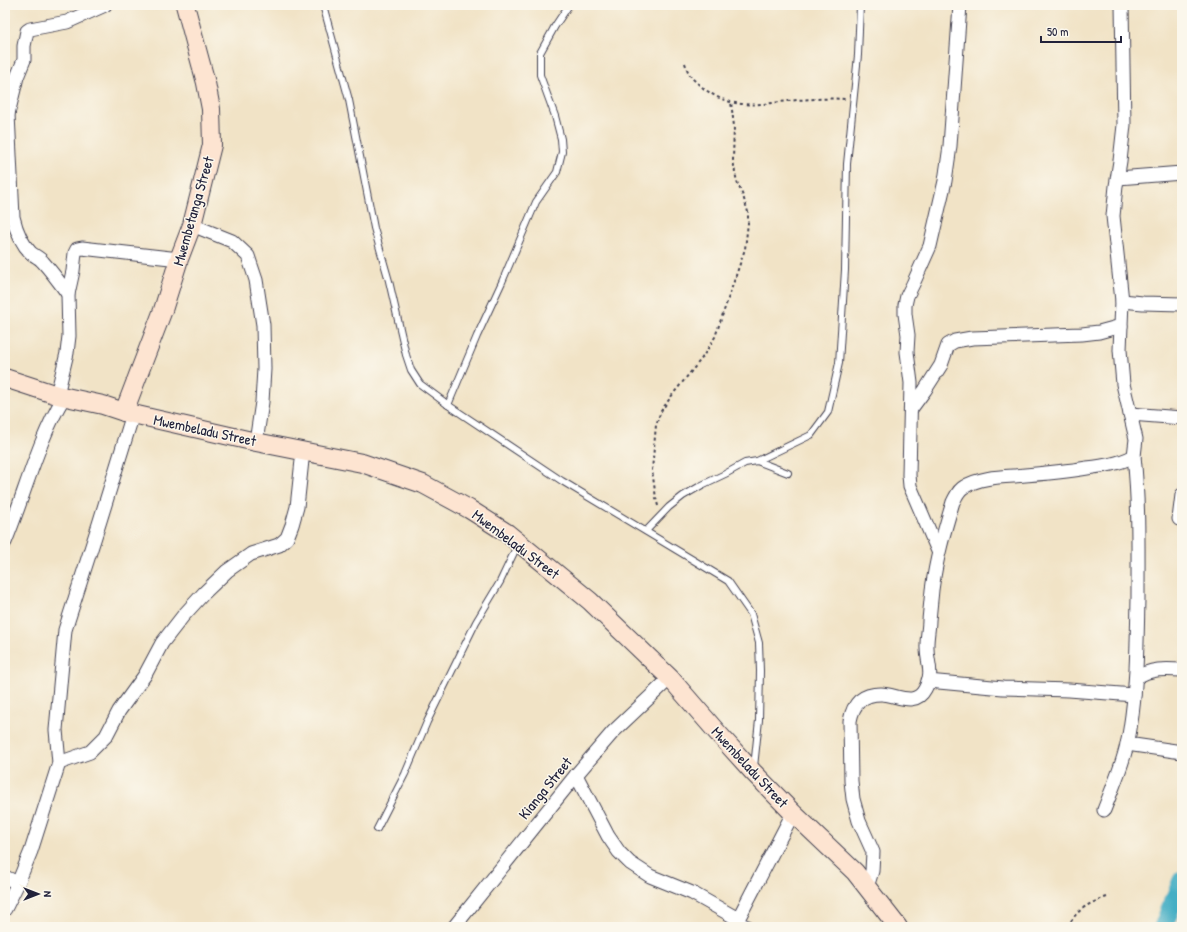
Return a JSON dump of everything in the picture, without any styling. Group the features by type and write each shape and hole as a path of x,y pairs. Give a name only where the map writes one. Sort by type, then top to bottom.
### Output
{"street":[{"path":"68,294 42,260 31,252 22,242 16,230 13,217 6,110 24,60 24,46 27,31 30,29 67,22 105,5"},
{"name":"Mwembetanga Street","path":"129,413 179,259 192,225 212,145 211,109 206,83 185,5"},
{"path":"938,551 910,486 909,475 912,383 907,352 908,325 905,314 905,305 907,296 930,246 945,181 950,146 960,5"},
{"path":"1104,810 1116,780 1127,744 1136,678 1137,650 1138,510 1134,456 1136,439 1123,384 1120,350 1122,301 1113,216 1124,125 1122,5"},
{"path":"1118,178 1182,173"},
{"path":"192,225 232,241 248,256 256,280 263,324 264,369 262,402 256,442"},
{"path":"5,542 23,496 36,456 55,413 60,396 68,348 68,294 75,252 82,248 179,259"},
{"path":"1122,301 1182,304"},
{"path":"911,409 941,365 948,346 955,341 972,338 1082,334 1099,332 1121,326"},
{"name":"Mwembeladu Street","path":"5,378 60,396 103,405 129,413 256,442 362,463 423,484 469,509 507,533 590,600 670,678 753,772 793,813 855,872 898,927"},
{"path":"5,909 18,883 31,851 59,763 56,730 65,630 129,413"},
{"path":"1130,414 1182,418"},
{"path":"59,763 90,752 106,736 119,711 145,675 162,643 183,616 227,570 251,554 279,545 287,538 297,506 303,451"},
{"path":"867,887 872,871 872,852 859,822 853,799 851,781 850,720 857,703 867,696 882,694 910,699 925,690 931,674 927,646 932,590 938,551 953,502 957,494 963,488 991,478 1090,468 1124,461 1134,456"},
{"path":"1178,519 1182,495"},
{"path":"1136,678 1149,671 1160,669 1182,670"},
{"name":"Kianga Street","path":"454,927 576,775 613,732 670,678"},
{"path":"928,680 1003,688 1069,690 1134,695"},
{"path":"1127,744 1182,752"},
{"path":"576,775 608,836 618,852 630,863 650,876 692,894 739,924 793,813"},
{"path":"5,878 18,883"}],"lane":[{"path":"323,5 349,100 374,228 411,370 420,384 448,405 562,481 728,581 751,614 759,643 759,720 753,772"},
{"path":"448,405 536,202 557,172 562,152 561,139 555,116 540,75 540,53 554,26 570,5"},
{"path":"646,531 683,496 745,463 757,461 811,434 828,412 840,363 845,270 847,164 858,55 860,5"},
{"path":"757,461 788,473"},
{"path":"377,829 405,774 427,722 476,622 500,582 518,542"}],"path":[{"path":"684,62 688,74 695,81 712,94 725,101 752,105 797,100 853,99"},
{"path":"661,516 656,498 652,470 656,425 661,411 702,358 715,337 738,272 746,243 748,212 737,182 733,160 734,126 731,102"},
{"path":"1068,927 1073,917 1082,908 1110,896"}],"waterway":[{"path":"1163,927 1182,880"}]}
